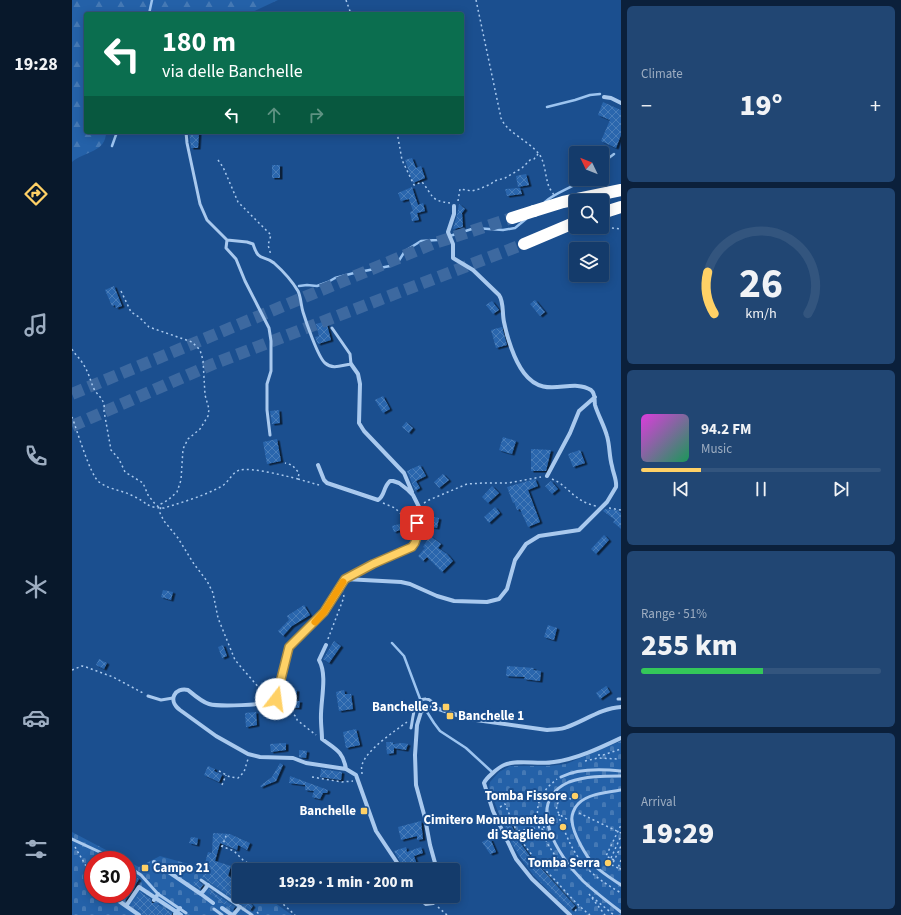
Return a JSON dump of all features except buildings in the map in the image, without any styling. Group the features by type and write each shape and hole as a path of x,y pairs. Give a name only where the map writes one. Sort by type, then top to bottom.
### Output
{"highway":[{"path":"512,218 563,202 621,190"},
{"path":"609,211 621,207"},
{"path":"524,244 569,225"}],"street":[{"path":"604,97 611,98 621,103"},
{"path":"345,579 401,582 410,584 437,596 454,600 493,601 503,596 507,589 514,560 526,544 539,536 577,531 602,508 613,493 617,484 612,466 608,437 595,404 592,391 572,386 548,388 541,386 528,377 523,372 516,360 504,323 502,299 500,295 486,284 473,270 454,259 452,256 453,244 448,232 454,214 454,206"},
{"path":"351,364 358,374 360,384 359,422 364,430 404,473 419,507 416,543 412,547 373,564 345,579 324,612 289,647 276,699 270,702 222,706 209,704 188,690 184,689 178,692 173,702 180,710 216,736 248,754 260,757 293,758 306,763 346,769 354,773 358,780 376,830 397,863"},
{"path":"547,476 570,433 579,412 594,397"},
{"path":"318,465 324,480 327,483 378,500 382,497 388,483 393,481 404,486 413,495"},
{"path":"326,645 319,660 322,665 323,684 321,720 322,739 340,752 345,760 346,769"},
{"path":"435,863 416,785 415,755 417,725 420,714 425,709 435,707 469,719 548,730 566,728 601,713 621,707"},
{"path":"570,915 532,879 516,859 493,811 484,783 486,779 504,765 513,763 554,763 594,750 621,738"},
{"path":"154,862 213,903"},
{"path":"201,894 208,885"},
{"path":"126,906 139,887 180,915"},
{"path":"154,900 158,894"},
{"path":"122,903 139,915"},
{"path":"222,908 233,915 240,907"},
{"path":"175,914 180,908"}],"lane":[{"path":"186,134 200,204 207,220 227,240 253,244 259,257 273,262 287,276 298,292 320,356 326,363 336,368 351,364 350,354 332,328"},
{"path":"227,240 226,248 236,259 245,281 269,328 271,341 271,371 268,384 267,410 270,435"},
{"path":"148,696 162,700 174,698"},
{"path":"411,728 417,703 422,699 429,699 435,707"},
{"path":"561,777 566,774 584,771 621,771"},
{"path":"621,776 604,776 570,782 556,791 549,798 547,804 547,821 554,841 561,854 583,881 621,912"},
{"path":"621,790 603,793 586,799 578,804 574,811 572,821 582,848 594,865 621,886"},
{"path":"72,841 96,851"},
{"path":"136,872 141,875 158,894 186,913"},
{"path":"201,880 252,915"},
{"path":"214,910 222,915"}],"path":[{"path":"346,0 350,12"},
{"path":"476,0 503,124 523,139 539,154 543,163 548,185 556,200"},
{"path":"397,134 402,160 414,185 422,182 435,199 440,202 450,203 454,206 458,201 460,189 472,191 491,184 494,181 505,178 522,168 539,154"},
{"path":"218,160 224,167 238,202 271,235 268,245 273,262"},
{"path":"609,228 621,229"},
{"path":"121,291 131,312 139,317 149,327 192,342 200,350 203,360 205,395 209,409 208,416 200,429 188,439 183,449 181,480 177,492 168,500 162,502 160,513 194,564 208,581 218,618 234,660 270,702"},
{"path":"72,349 75,355 84,364 93,387 100,395 105,405 104,411 111,450 119,459 126,472 143,484 148,495 160,508"},
{"path":"72,417 88,462 98,481 113,490 133,496 145,504 157,508 168,507 212,491 224,484 235,472 242,470 264,472 322,486 337,487"},
{"path":"285,463 292,465 299,473 298,479"},
{"path":"419,507 429,500 467,484 508,483 547,476 556,480 585,504 594,506"},
{"path":"378,500 395,508 416,529"},
{"path":"602,508 621,510"},
{"path":"326,645 344,597 341,585"},
{"path":"72,670 82,666 86,667 113,677 148,696"},
{"path":"276,699 287,707 301,724 322,739"},
{"path":"312,777 342,782 361,779 362,765 367,756 384,739 410,720 414,712"},
{"path":"598,758 598,755 621,749"},
{"path":"219,771 235,778 240,777 246,766 249,757 248,754"},
{"path":"585,761 598,758 618,759"},
{"path":"222,785 226,775"},
{"path":"572,821 558,814 557,803 565,797 574,800 578,804"},
{"path":"500,806 505,804 516,831 536,860 579,907 590,915"},
{"path":"583,815 621,833"},
{"path":"614,860 606,856 621,825"},
{"path":"516,831 539,828"},
{"path":"543,830 547,843 559,861"},
{"path":"227,833 222,846 234,851 246,863"},
{"path":"610,859 621,836"},
{"path":"72,841 84,862"},
{"path":"621,846 612,865 621,869"},
{"path":"618,868 621,860"},
{"path":"583,881 603,915"},
{"path":"590,895 614,915"},
{"path":"282,903 295,915"},
{"path":"434,903 447,915"},
{"path":"575,911 579,907"}],"green space":[{"path":"72,0 278,0 252,12 84,12 84,134 106,134 105,139 98,148 72,162"},
{"name":"Cimitero Monumentale di Staglieno","path":"621,741 621,915 573,915 534,876 512,845 489,788 490,782 499,772 510,766 549,766 566,764"},
{"path":"72,832 108,851 84,851 84,903 136,903 136,866 139,867 160,856 232,876 232,903 275,903 292,915 72,915"}],"waterway":[{"path":"149,12 152,0"},
{"path":"547,107 590,95 600,94"},
{"path":"112,146 116,134"},
{"path":"609,158 614,154"},
{"path":"545,202 572,186"},
{"path":"299,286 317,286 335,278 390,266 398,262 405,251 421,241 437,240 475,228 503,230 515,228 526,219"},
{"path":"392,643 404,656 422,704 440,731 466,748 491,771"}],"tunnel":[{"path":"72,394 432,244 512,218"},
{"path":"72,426 213,364 524,244"}],"slow traffic":[{"path":"315,622 324,612 343,582"}],"place":[{"name":"Banchelle 3","path":"446,707"},
{"name":"Banchelle 1","path":"450,716"},
{"name":"Tomba Fissore","path":"575,796"},
{"name":"Banchelle","path":"364,811"},
{"name":"Cimitero Monumentale di Staglieno","path":"563,827"},
{"name":"Tomba Serra","path":"608,863"},
{"name":"Campo 21","path":"145,868"}],"route":[{"path":"276,699 289,647 324,612 345,579 358,571 412,547 416,543 417,523"}]}
